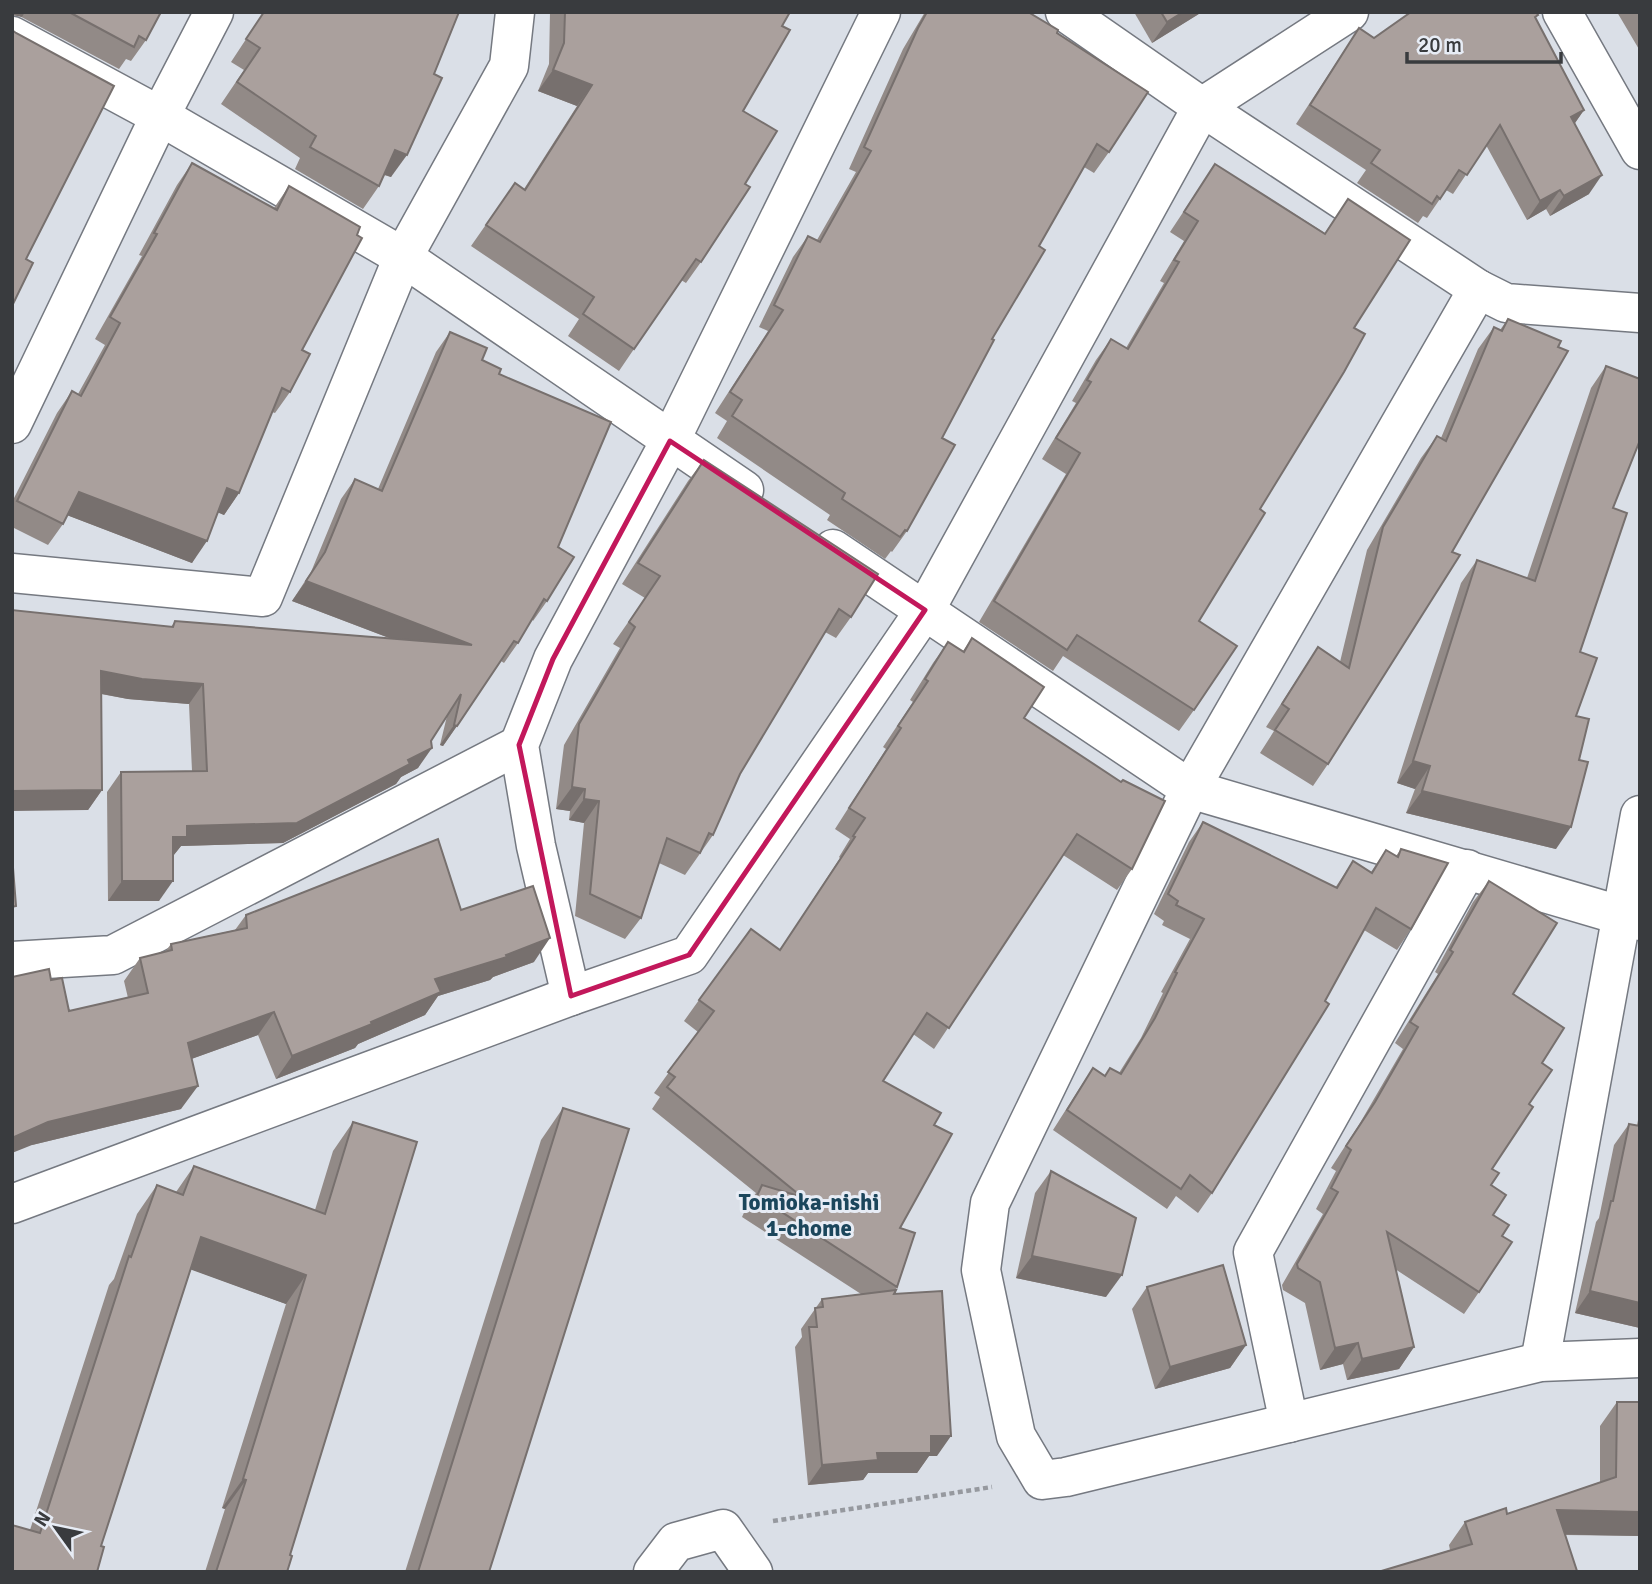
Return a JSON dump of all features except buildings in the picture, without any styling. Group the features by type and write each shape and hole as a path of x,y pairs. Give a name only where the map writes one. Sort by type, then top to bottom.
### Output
{"street":[{"path":"12,424 160,116 214,12"},
{"path":"12,573 263,597 403,257 509,66 515,12"},
{"path":"571,996 536,846 519,745 553,659 670,441 881,12"},
{"path":"1065,12 1202,107 1478,289 1506,303 1640,313"},
{"path":"12,1204 571,996 689,955 925,610 1202,107 1349,12"},
{"path":"1562,12 1640,150"},
{"path":"12,36 160,116 403,257 774,510"},
{"path":"1478,289 1190,789 990,1203 981,1270 1016,1436 1042,1480 1066,1477 1540,1362 1640,1359"},
{"path":"809,533 1190,789 1630,918"},
{"path":"12,961 113,955 519,745"},
{"path":"1540,1362 1630,918 1640,815"},
{"path":"1289,1423 1253,1252 1467,869"},
{"path":"653,1572 676,1542 723,1529 753,1572"}],"path":[{"path":"723,1529 1042,1480"}],"highlighted area":[{"path":"670,441 925,610 689,955 571,996 519,745 553,659"}],"district":[{"name":"Tomioka-nishi 1-chome","path":"809,1215"}]}
